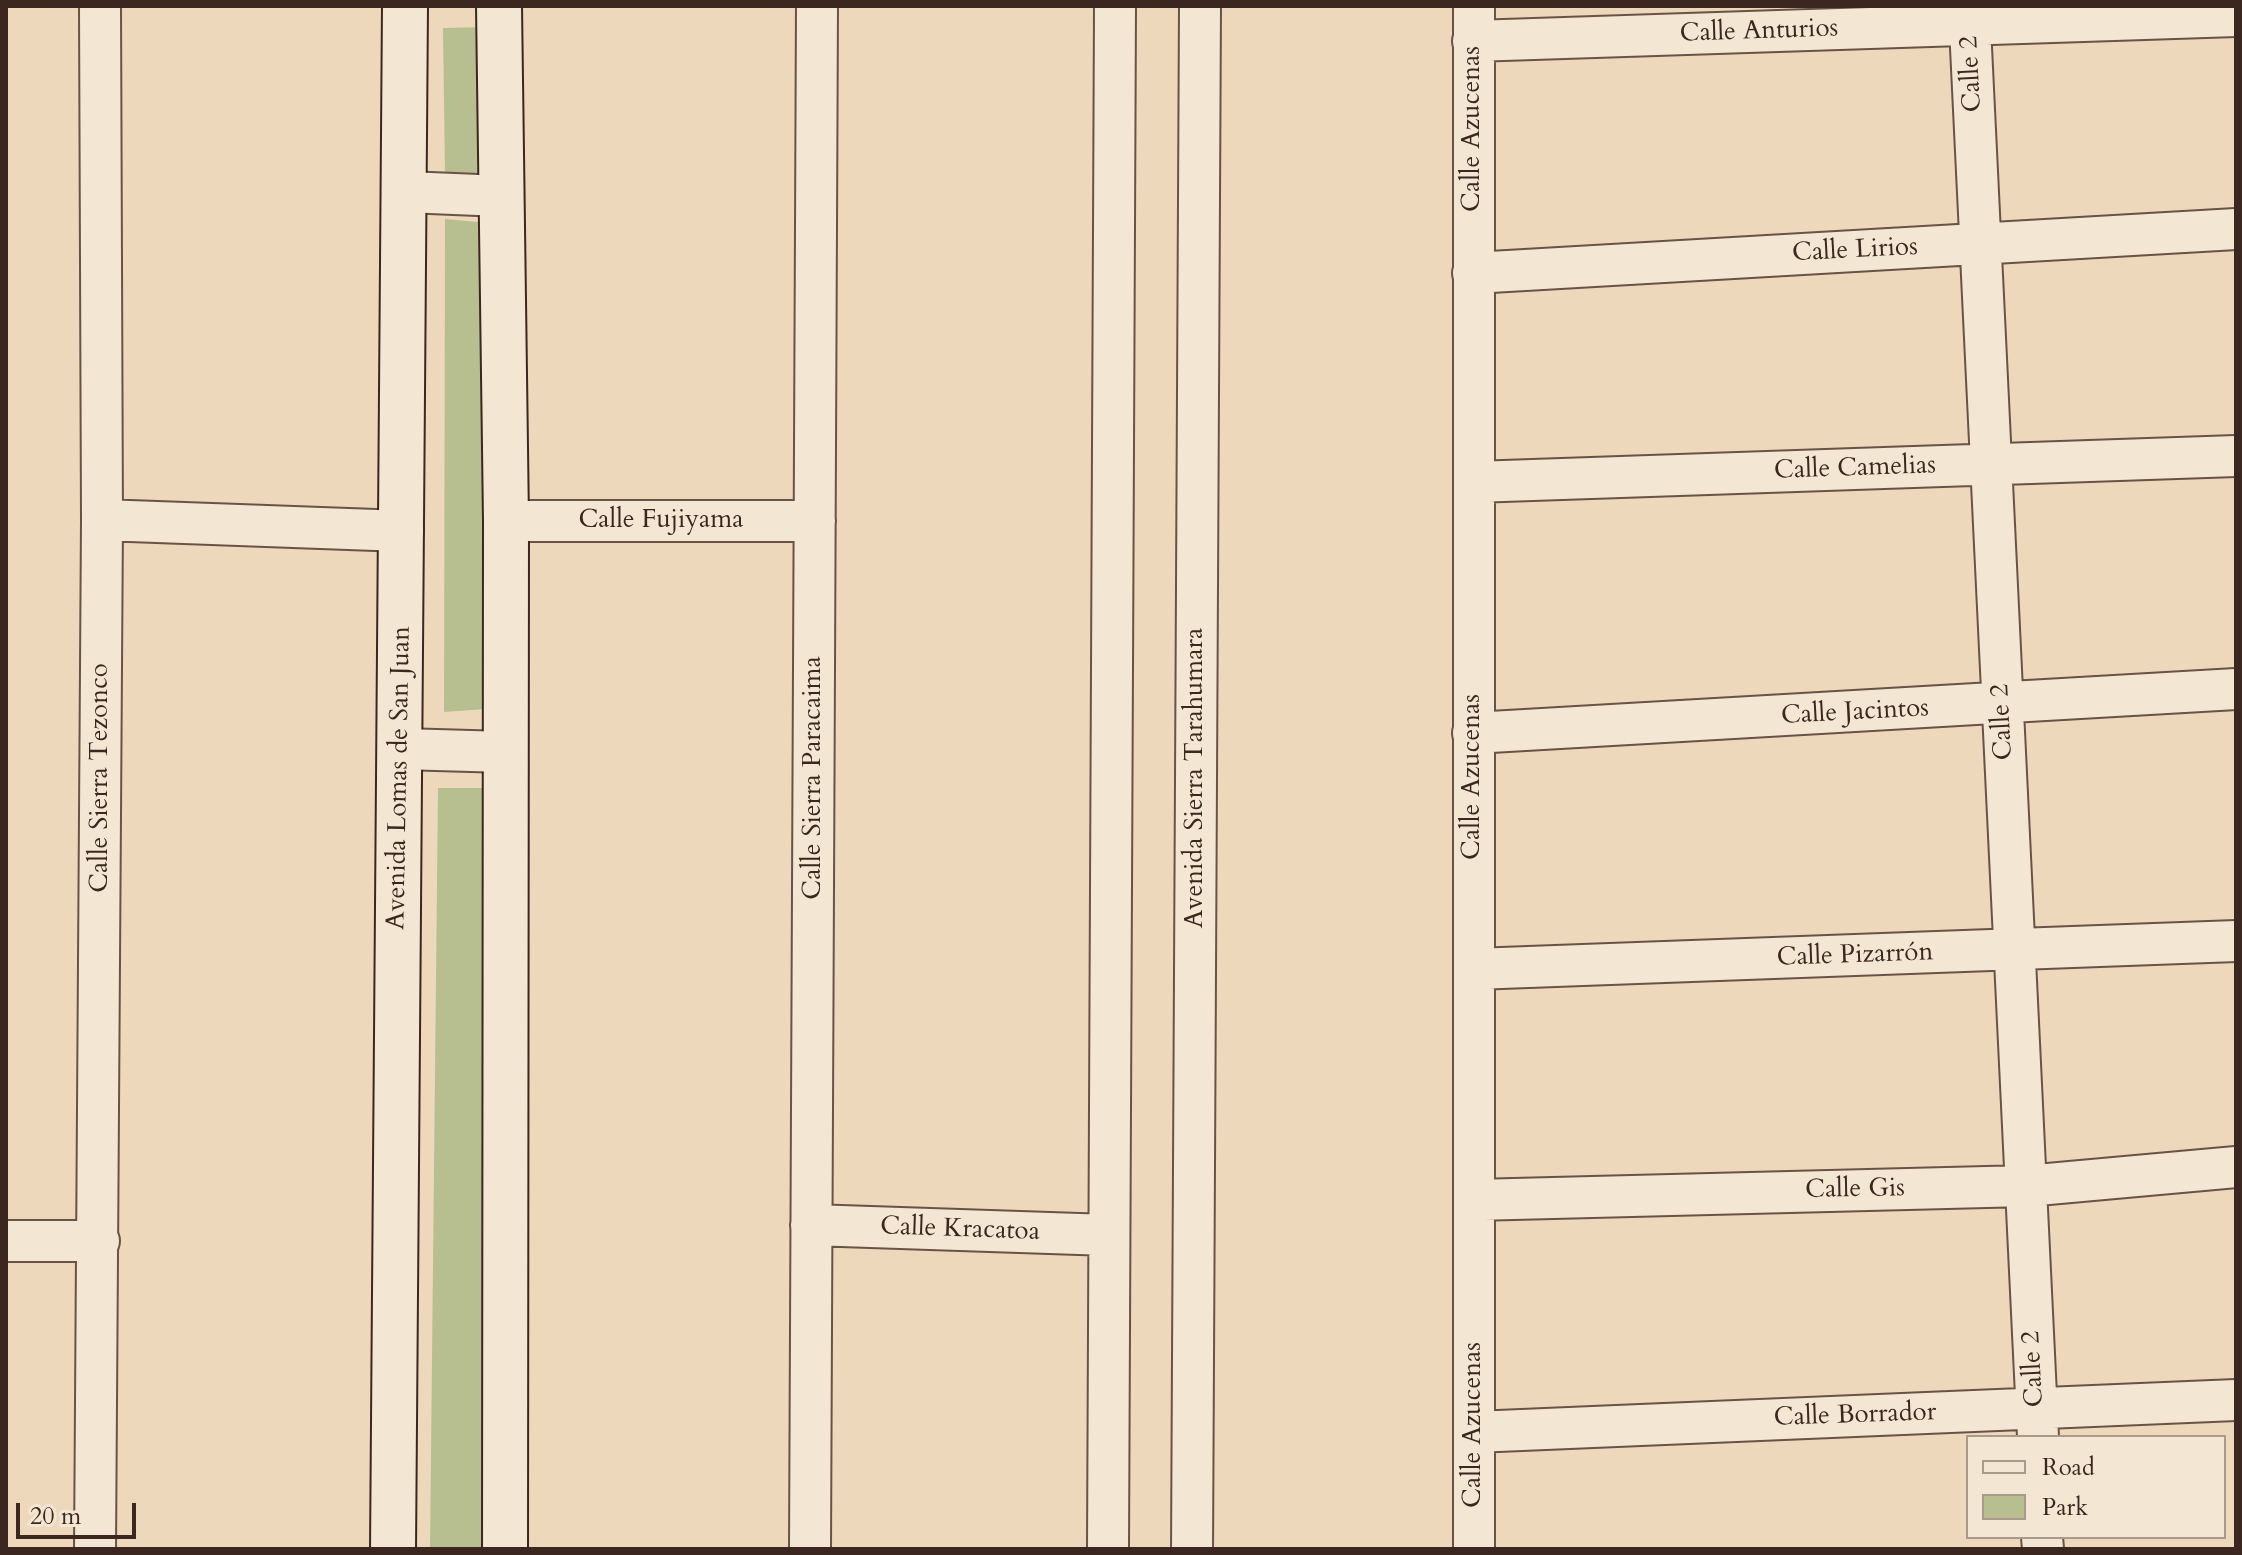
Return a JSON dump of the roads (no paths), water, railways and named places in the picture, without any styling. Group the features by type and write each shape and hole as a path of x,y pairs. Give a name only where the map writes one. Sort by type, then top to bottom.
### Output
{"street":[{"name":"Calle Sierra Tezonco","path":"95,1549 102,520 100,6"},
{"name":"Avenida Lomas de San Juan","path":"393,1549 406,192 405,6"},
{"path":"499,6 506,521 505,1549"},
{"name":"Calle Sierra Paracaima","path":"810,1549 817,6"},
{"path":"1108,1549 1115,6"},
{"name":"Avenida Sierra Tarahumara","path":"1192,1549 1200,6"},
{"name":"Calle Anturios","path":"1473,24 1970,15 2236,16"},
{"name":"Calle 2","path":"1970,15 2037,1423"},
{"name":"Calle Azucenas","path":"1473,24 1474,1549"},
{"path":"406,192 502,196"},
{"name":"Calle Lirios","path":"1473,273 2236,229"},
{"name":"Calle Camelias","path":"1474,482 2236,456"},
{"path":"102,520 403,531"},
{"name":"Calle Fujiyama","path":"506,521 815,521"},
{"name":"Calle Jacintos","path":"1473,733 2002,705 2236,689"},
{"path":"401,749 506,752"},
{"name":"Calle Pizarrón","path":"1474,969 2236,941"},
{"name":"Calle Gis","path":"1474,1200 2026,1186 2236,1167"},
{"name":"Calle Kracatoa","path":"811,1225 1109,1235"},
{"path":"6,1241 99,1241"},
{"name":"Calle Borrador","path":"1474,1432 2037,1423 2236,1400"}]}
